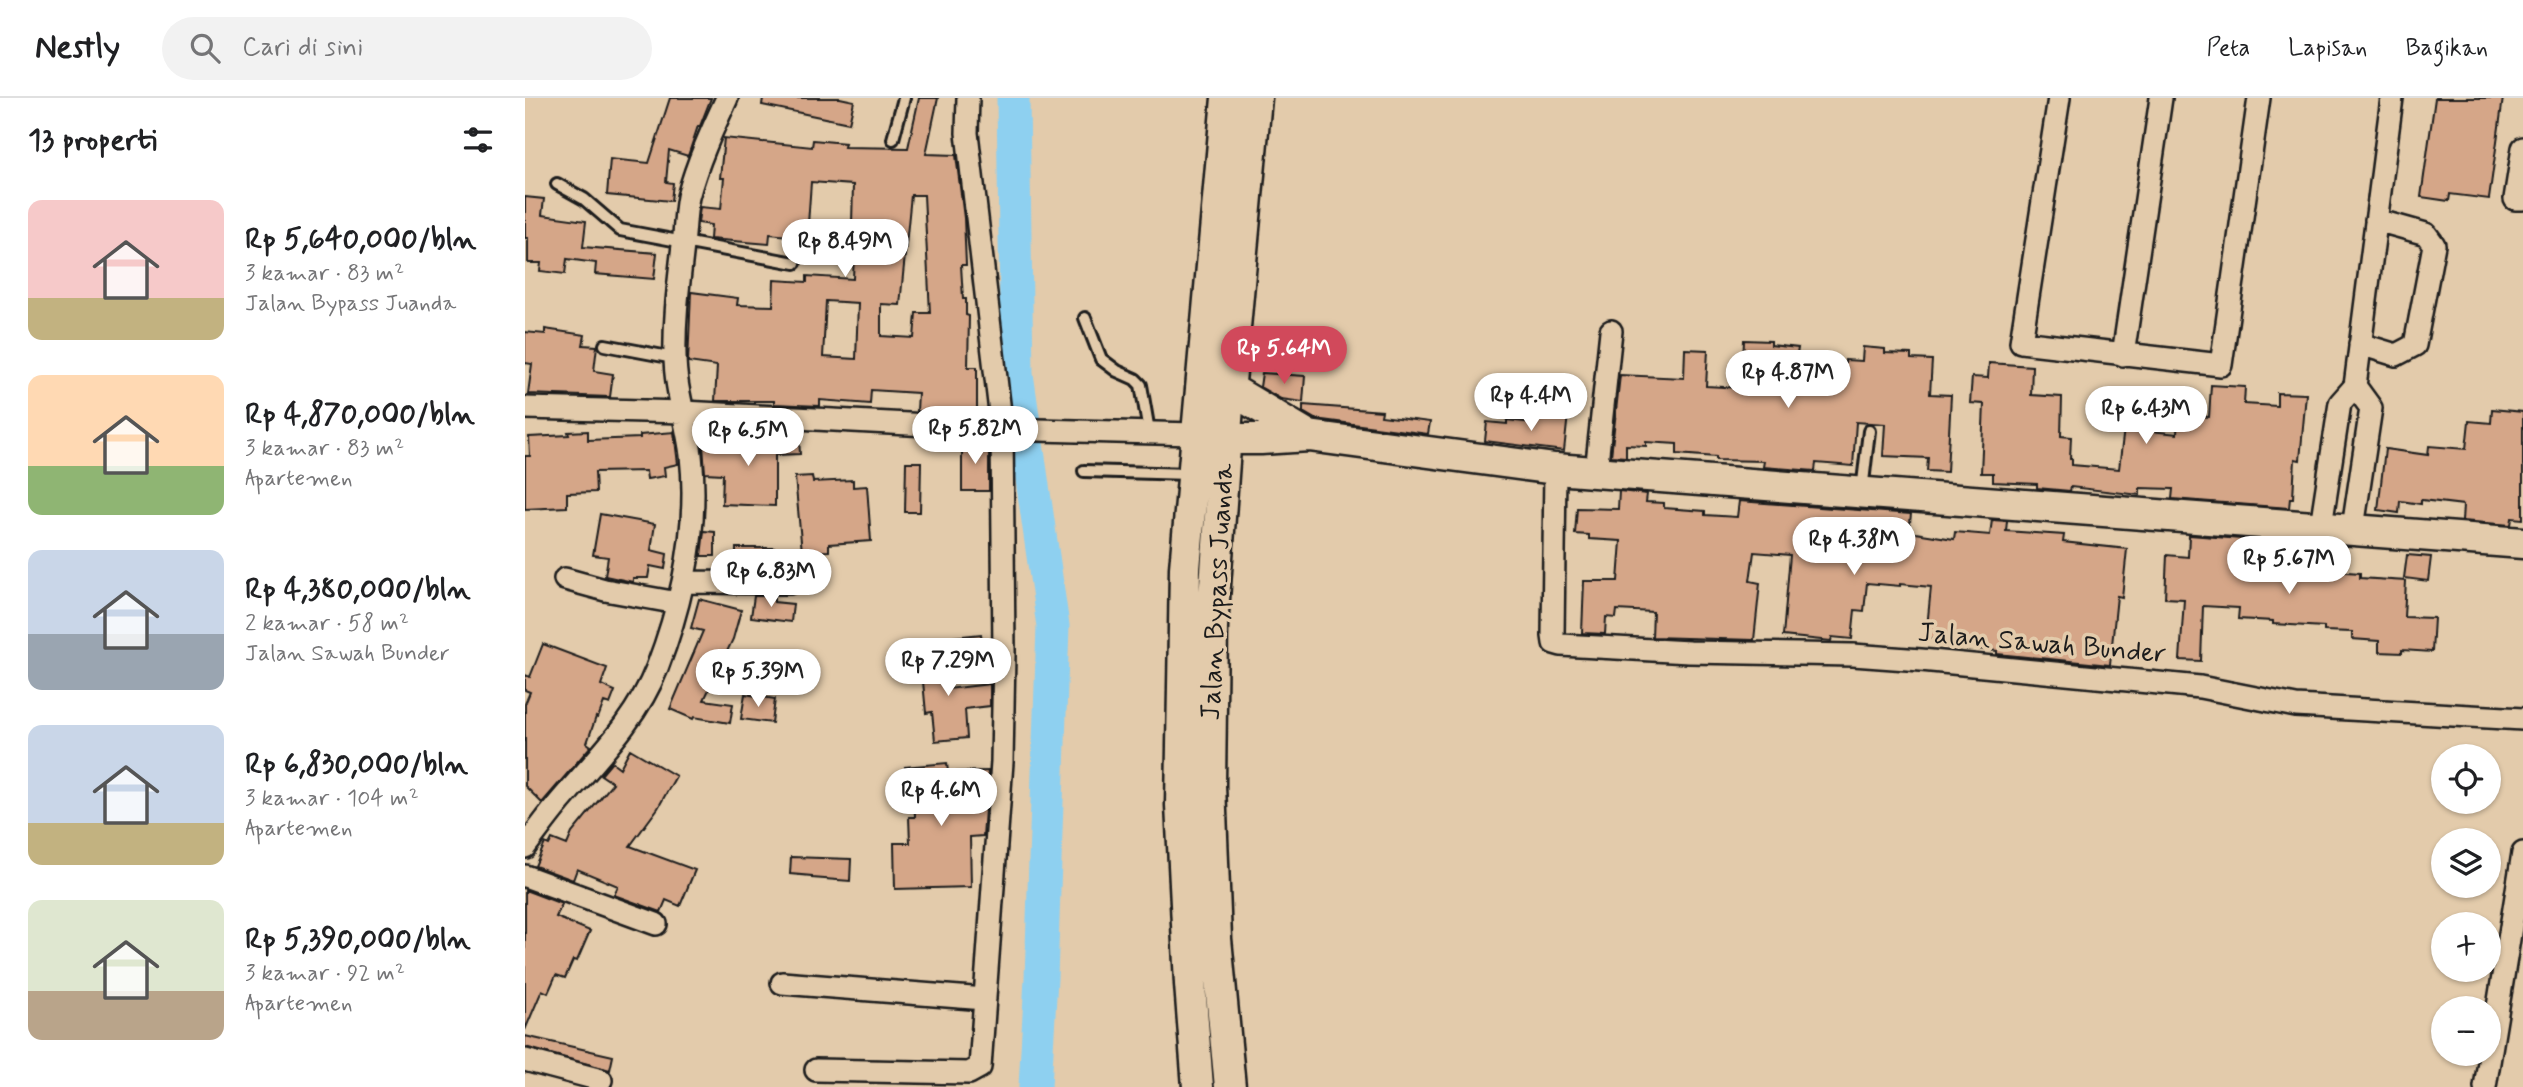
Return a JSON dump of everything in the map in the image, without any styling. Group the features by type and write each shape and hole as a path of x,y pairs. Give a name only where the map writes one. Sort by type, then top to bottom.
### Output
{"main road":[{"name":"Jalan Bypass Juanda","path":"1198,1087 1181,805 1185,568 1227,98"},
{"name":"Jalan Bypass Juanda","path":"1230,1087 1216,939 1210,785 1212,627 1256,98"},
{"path":"1230,388 1309,436"},
{"path":"1195,434 1226,439 1309,436 1555,469 2523,543"},
{"path":"1187,898 1203,901 1216,894"}],"street":[{"path":"525,847 634,713 656,670 684,582 694,503 691,455 684,412 678,395 674,358 675,315 688,198 709,137 727,98"},
{"path":"816,1070 974,1072 980,1067 1002,762 1006,429 967,133 968,98"},
{"path":"2059,98 2021,342 2221,365 2259,98"},
{"path":"2123,355 2161,98"},
{"path":"2321,526 2340,403 2355,386 2392,98"},
{"path":"2523,148 2515,198 2523,199"},
{"path":"2360,344 2396,355 2415,345 2434,245 2426,234 2376,220"},
{"path":"1596,472 1611,331"},
{"path":"2353,528 2371,408 2355,386"},
{"path":"525,408 684,412 1006,429 1195,434"},
{"path":"2331,460 2364,464"},
{"name":"Jalan Sawah Bunder","path":"1555,469 1554,643 1689,652 1853,655 1921,660 2200,687 2296,706 2523,719"},
{"path":"565,579 605,590 678,603"},
{"path":"684,582 789,583"},
{"path":"2485,1087 2519,909 2523,853"},
{"path":"525,876 656,925"},
{"path":"782,983 985,999"},
{"path":"525,1060 601,1080"}],"lane":[{"path":"893,139 904,98"},
{"path":"557,184 584,199 620,230 795,263"},
{"path":"1085,318 1101,359 1117,372 1136,379 1141,385 1149,431"},
{"path":"605,345 674,358"},
{"path":"1862,494 1869,431"},
{"path":"1084,471 1193,474"}],"building":[{"path":"670,98 711,98 688,156 669,150 666,182 673,183 671,201 607,195 610,159 649,163"},
{"path":"763,98 840,98 854,101 849,123 762,105"},
{"path":"919,98 938,98 926,154 956,155 964,218 966,265 961,265 963,299 966,299 966,315 969,316 968,367 977,367 977,415 917,411 918,393 871,390 870,404 820,400 820,406 774,404 774,401 715,401 717,366 688,362 691,292 738,298 737,305 773,306 774,280 807,282 807,276 853,279 855,224 852,224 853,185 811,182 807,238 770,234 769,244 710,239 711,225 698,223 700,207 721,209 724,178 720,178 724,138 812,147 813,140 845,143 844,147 908,148","holes":["911,195 924,195 930,313 916,313 914,338 881,336 881,304 900,305","826,301 858,303 856,359 823,357"]},
{"path":"2435,98 2503,98 2489,199 2450,194 2449,201 2421,197"},
{"path":"525,197 544,199 542,215 586,221 583,247 657,253 654,279 595,274 596,263 567,259 565,274 540,271 541,263 528,263"},
{"path":"545,329 585,335 583,345 597,346 594,371 613,374 610,397 528,394 532,364 525,363 525,332 545,334"},
{"path":"1744,340 1771,341 1771,345 1798,348 1796,361 1845,366 1845,360 1862,361 1863,347 1885,349 1885,353 1911,354 1911,359 1932,360 1930,394 1951,395 1947,472 1927,471 1928,458 1883,456 1885,424 1856,422 1853,466 1816,463 1815,471 1763,467 1764,461 1716,460 1716,457 1677,454 1677,444 1646,442 1646,446 1626,445 1626,457 1611,456 1620,375 1684,378 1685,349 1708,350 1706,386 1742,388"},
{"path":"1989,363 2032,366 2031,395 2062,397 2061,436 2071,437 2072,465 2119,469 2124,428 2177,434 2178,415 2209,417 2211,385 2245,387 2244,404 2277,406 2277,393 2306,394 2300,460 2295,459 2293,498 2290,498 2289,508 2172,499 2173,489 2140,488 2140,495 2071,487 2070,491 2037,488 2037,484 1993,482 1993,473 1981,473 1984,404 1970,403 1972,377 1988,378"},
{"path":"1262,373 1305,376 1303,402 1281,399 1260,387"},
{"path":"1303,405 1382,411 1381,416 1430,422 1428,434 1315,419 1303,412"},
{"path":"2492,409 2523,412 2523,519 2512,518 2511,525 2462,521 2463,505 2421,500 2421,504 2400,501 2399,513 2378,510 2385,449 2428,455 2429,446 2466,449 2469,421 2491,423"},
{"path":"1552,413 1568,414 1564,451 1485,441 1487,422 1507,424 1507,420 1533,423 1534,417 1551,419"},
{"path":"588,431 588,440 640,438 640,435 674,432 678,464 664,467 665,476 647,479 646,471 595,472 596,492 567,493 567,507 525,509 525,456 530,456 529,437"},
{"path":"730,434 750,435 749,441 799,438 800,454 775,455 775,506 722,504 723,474 705,473 703,445 729,447"},
{"path":"962,440 989,441 989,491 962,491"},
{"path":"906,462 921,462 920,512 905,512"},
{"path":"812,476 813,482 853,480 853,487 867,486 871,541 829,544 829,551 802,552 795,477"},
{"path":"1619,491 1647,494 1646,502 1664,503 1664,508 1705,511 1705,515 1737,517 1739,501 1911,514 1909,532 1954,539 1955,532 1990,535 1992,520 2007,521 2006,531 2064,535 2063,542 2127,549 2122,597 2117,596 2110,665 1997,654 1997,651 1979,649 1980,643 1926,638 1931,587 1900,584 1867,583 1864,611 1855,610 1852,639 1832,637 1831,641 1783,636 1790,555 1754,552 1750,581 1760,583 1754,640 1652,637 1653,612 1617,610 1616,618 1606,617 1605,634 1582,633 1584,581 1618,581 1621,541 1589,539 1589,535 1575,534 1577,508 1618,509"},
{"path":"600,514 655,524 651,550 667,554 665,569 650,566 648,578 633,578 633,582 605,576 608,557 593,555"},
{"path":"704,531 715,532 715,556 701,556"},
{"path":"2189,535 2255,540 2254,559 2299,561 2300,558 2315,559 2315,552 2335,553 2334,571 2360,573 2360,578 2406,581 2404,617 2434,618 2432,652 2379,652 2379,641 2352,639 2352,632 2324,631 2324,627 2238,619 2239,608 2203,606 2201,661 2180,660 2184,599 2165,598 2167,555 2188,557"},
{"path":"736,548 774,548 774,570 736,569"},
{"path":"2407,555 2431,557 2428,581 2404,578"},
{"path":"754,596 774,596 774,602 793,604 791,622 751,617"},
{"path":"699,599 741,610 733,639 704,700 733,704 730,723 693,719 670,709 703,631 691,628"},
{"path":"981,634 983,649 945,653 944,638"},
{"path":"543,644 607,668 601,685 615,691 610,704 604,702 598,718 596,717 587,743 591,746 542,803 525,786 525,704 530,692 525,690 525,675 530,677"},
{"path":"945,653 948,689 990,684 990,706 965,709 967,738 935,741 932,712 926,713 922,671 913,672 911,657"},
{"path":"745,694 775,699 772,723 741,719"},
{"path":"630,749 676,776 658,808 630,846 695,870 680,906 666,900 661,912 614,895 618,886 577,869 573,880 535,866 545,843 549,845 552,839 567,845 572,833 613,783 601,775 612,762 620,768"},
{"path":"947,763 948,772 988,771 983,836 970,837 971,887 895,889 894,843 910,843 909,817 915,817 914,786 907,787 905,767"},
{"path":"791,857 851,859 850,881 790,874"},
{"path":"525,890 562,904 556,917 590,931 577,961 573,960 565,978 556,975 548,993 542,990 525,1030"},
{"path":"525,1036 613,1056 610,1070 525,1047"}],"waterway":[{"path":"1013,98 1017,374 1053,626 1035,1087"}]}
